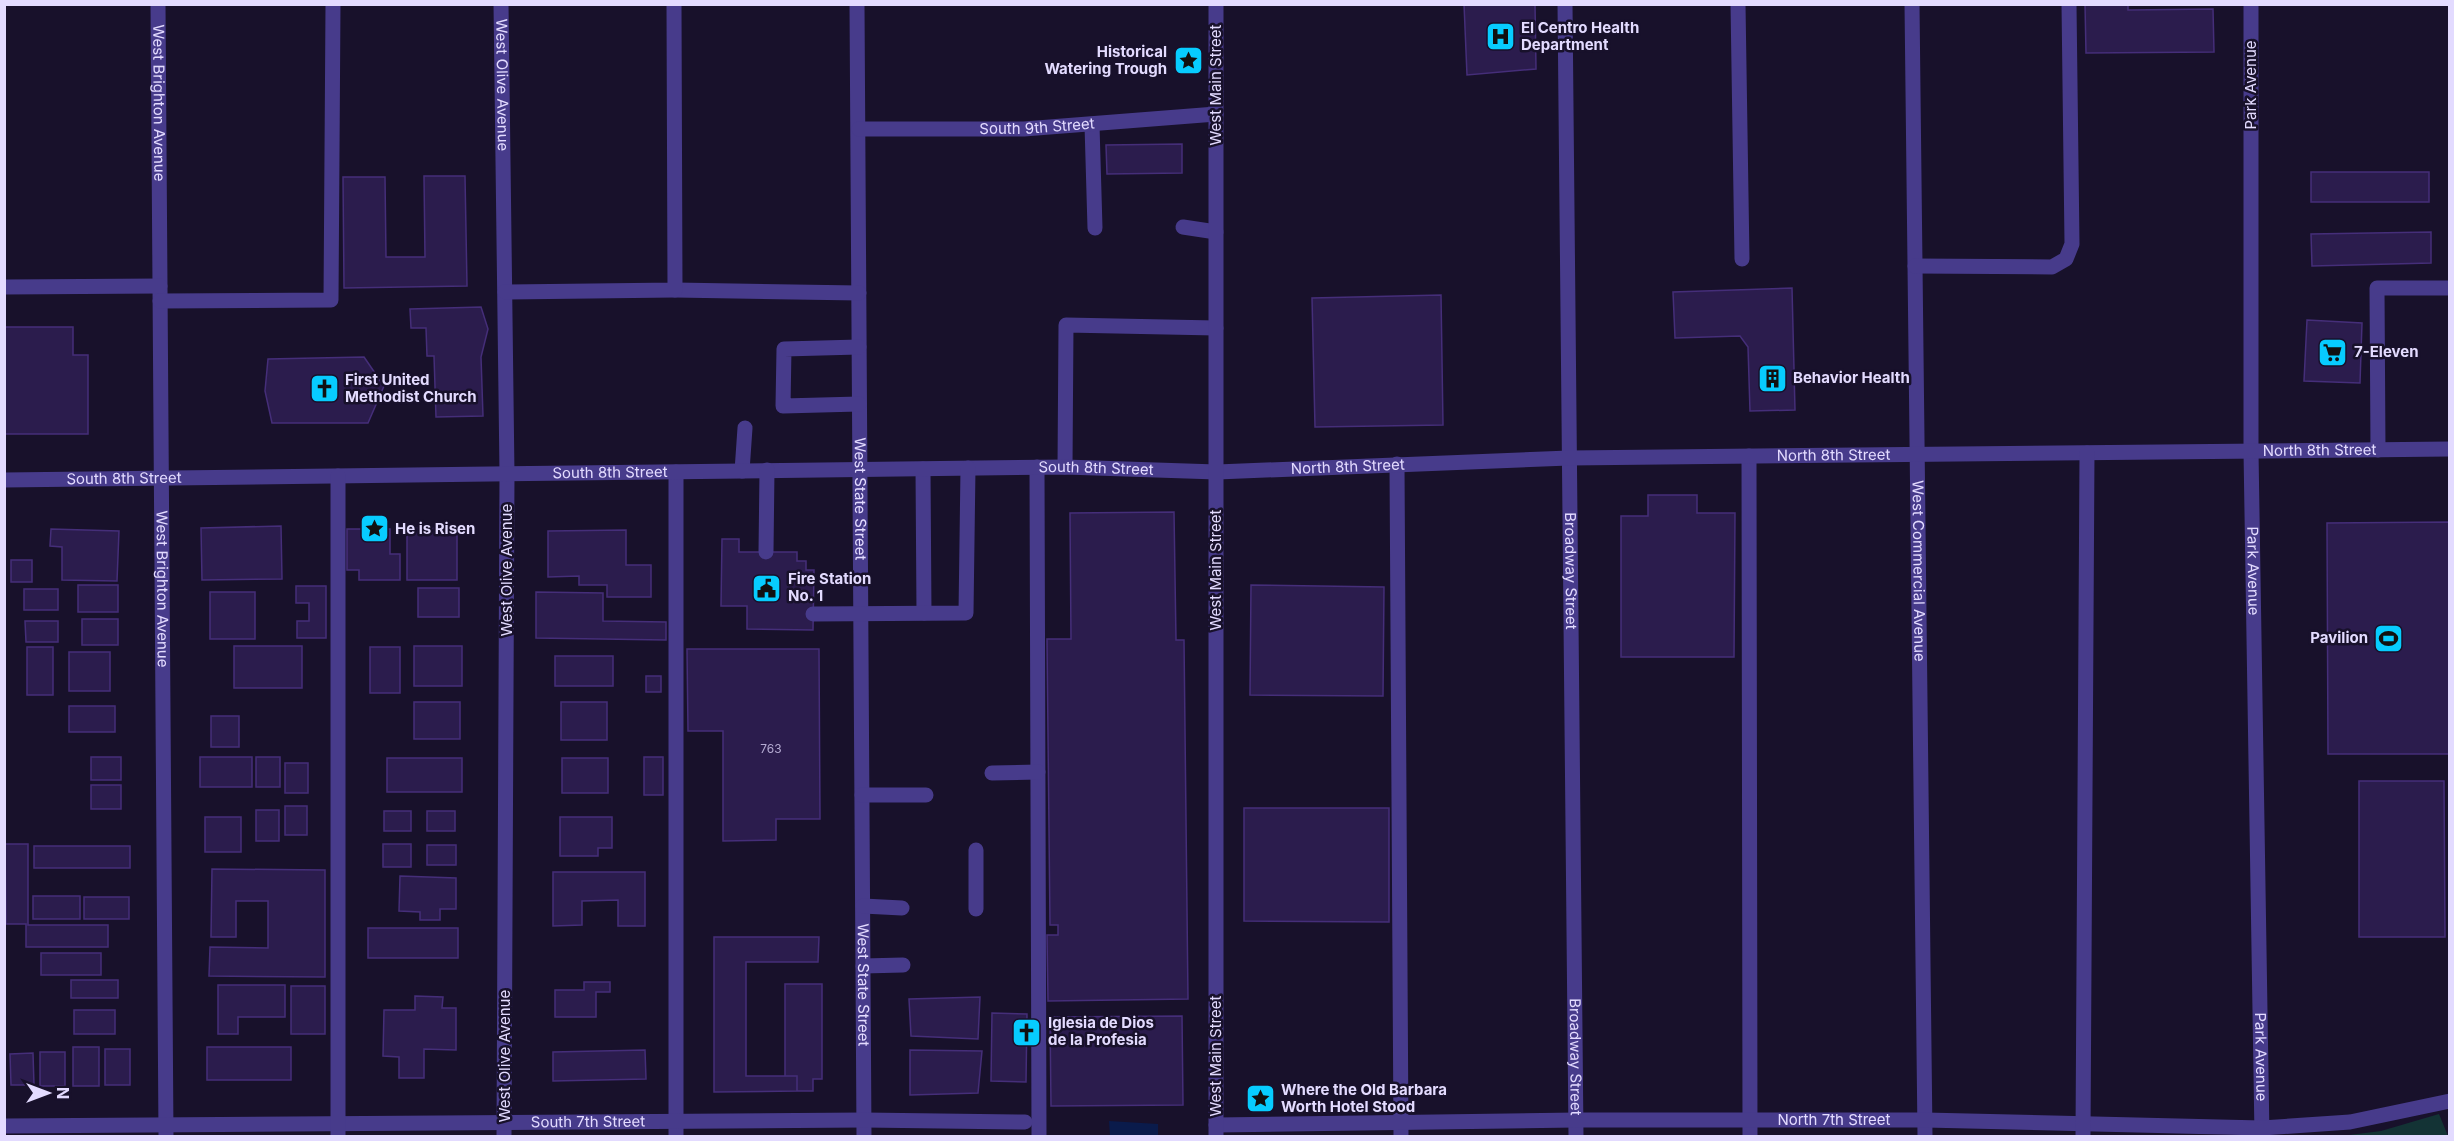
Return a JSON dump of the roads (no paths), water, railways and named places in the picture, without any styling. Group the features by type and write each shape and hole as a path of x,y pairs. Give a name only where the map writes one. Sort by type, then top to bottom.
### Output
{"street":[{"name":"West Brighton Avenue","path":"158,4 166,1131"},
{"path":"4,287 331,300 333,4"},
{"name":"West Olive Avenue","path":"501,4 507,474 504,1129"},
{"path":"674,4 675,290"},
{"name":"West State Street","path":"856,4 859,129 864,1137"},
{"name":"West Main Street","path":"1215,1131 1216,4"},
{"name":"Broadway Street","path":"1565,4 1576,1137"},
{"path":"1738,4 1742,259"},
{"name":"West Commercial Avenue","path":"1912,4 1925,1137"},
{"path":"1915,266 2052,267 2066,259 2072,244 2069,4"},
{"name":"Park Avenue","path":"2251,4 2251,451 2262,1132"},
{"name":"South 9th Street","path":"859,129 1024,129 1216,114"},
{"path":"1092,125 1095,228"},
{"path":"1183,227 1216,232"},
{"path":"2378,450 2377,288 2450,288"},
{"path":"505,292 675,290 859,293"},
{"path":"1065,467 1066,325 1216,328"},
{"path":"859,347 784,349 783,406 859,404"},
{"path":"742,471 746,428"},
{"name":"North 8th Street","path":"1216,472 1569,458 2450,449"},
{"path":"2083,1130 2087,453"},
{"path":"1749,456 1750,1137"},
{"path":"1397,464 1401,1130"},
{"path":"1037,467 1039,1137"},
{"name":"South 8th Street","path":"4,480 1037,467 1216,472"},
{"path":"813,614 966,613 969,468"},
{"path":"922,469 924,613"},
{"path":"766,552 767,470"},
{"path":"676,472 676,1129"},
{"path":"338,476 338,1130"},
{"path":"992,773 1038,772"},
{"path":"862,795 926,795"},
{"path":"976,850 976,909"},
{"path":"863,906 902,908"},
{"path":"863,966 903,965"},
{"name":"North 7th Street","path":"1215,1131 1401,1130 1576,1120 1925,1120 2083,1130 2262,1132 2350,1122 2450,1101"},
{"name":"South 7th Street","path":"4,1126 166,1131 676,1129 864,1120 1025,1122"}],"water":[{"path":"1109,1121 1158,1124 1158,1136 1110,1136"}],"place":[{"name":"El Centro Health Department","path":"1500,37"},
{"name":"Historical Watering Trough","path":"1188,61"},
{"name":"7-Eleven","path":"2333,352"},
{"name":"Behavior Health","path":"1772,378"},
{"name":"First United Methodist Church","path":"324,389"},
{"name":"He is Risen","path":"374,529"},
{"name":"Fire Station No. 1","path":"767,588"},
{"name":"Pavilion","path":"2389,638"},
{"name":"Iglesia de Dios de la Profesia","path":"1027,1032"},
{"name":"Where the Old Barbara Worth Hotel Stood","path":"1260,1099"}]}
